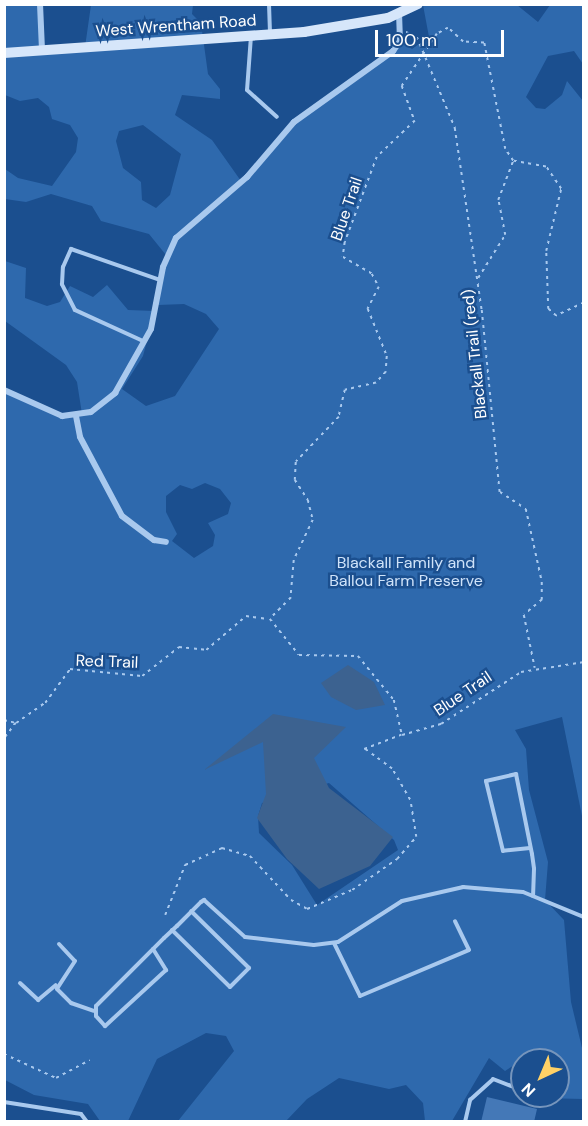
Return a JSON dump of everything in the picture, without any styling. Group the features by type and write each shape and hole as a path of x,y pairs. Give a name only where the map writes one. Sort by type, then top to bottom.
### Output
{"street":[{"path":"40,4 42,50"},
{"name":"West Wrentham Road","path":"4,53 342,28 399,13 418,4"},
{"path":"4,390 53,414 76,416 99,408 115,393 145,342 166,256 182,230 247,177 294,122 393,51 402,30 399,13"},
{"path":"76,416 80,437 122,516 154,540 166,542"}],"lane":[{"path":"269,4 270,34"},
{"path":"251,35 247,90 277,117"},
{"path":"145,342 75,310 62,284 63,267 71,249 160,280"},
{"path":"530,848 503,851 486,781 516,774 530,848 533,896"},
{"path":"94,1011 191,911 207,902 251,939 334,943 402,901 429,891 488,887 533,896 584,917"},
{"path":"172,930 230,987 249,968 191,911"},
{"path":"334,943 360,996 469,950 455,921"},
{"path":"20,983 38,1000 56,985 75,961 59,944"},
{"path":"56,985 71,1003 94,1011 105,1026 111,1025 166,970 153,949"},
{"path":"465,1122 470,1100 493,1079 510,1085"},
{"path":"4,1102 81,1114 87,1122"}],"path":[{"name":"Blue Trail","path":"270,619 291,598 294,561 313,520 308,500 294,480 296,462 339,417 345,390 376,384 386,372 387,356 369,309 379,286 372,274 343,257 377,157 415,121 402,86 424,53 448,28 463,42 484,43 505,149 513,161"},
{"name":"Blackall Trail (red)","path":"402,30 417,37 455,128 478,279 500,492 526,509 542,582 542,600 524,615 536,669"},
{"path":"478,279 504,235 498,200 513,161 546,167 561,189 546,251 548,309 556,316 584,303"},
{"name":"Red Trail","path":"16,723 45,703 70,669 142,676 179,647 206,650 246,616 270,619"},
{"path":"270,619 299,655 357,656 394,700 402,735"},
{"name":"Blue Trail","path":"165,915 185,865 222,848 250,856 291,900 307,909 352,890 397,859 416,837 410,800 392,769 364,749 441,724 497,684 536,669 584,662"},
{"path":"4,720 16,723 4,739"},
{"path":"4,1054 56,1078 90,1060"}],"green space":[{"name":"Blackall Family and Ballou Farm Preserve","path":"5,5 39,5 42,48 85,47 91,5 193,5 192,14 201,23 208,74 220,89 220,99 182,95 175,115 212,140 241,181 300,120 376,67 400,41 412,49 429,37 423,5 517,5 538,22 550,5 583,5 583,64 574,51 548,56 526,97 536,108 545,109 562,95 567,81 583,101 583,821 562,717 515,730 526,749 529,790 548,862 545,900 564,920 571,1002 583,1052 583,1099 570,1099 570,1048 510,1048 510,1068 505,1071 489,1058 452,1121 425,1121 423,1103 406,1085 389,1089 339,1078 307,1099 286,1121 178,1121 234,1051 226,1036 206,1033 157,1059 128,1121 100,1121 88,1104 34,1095 5,1080 5,388 58,413 82,414 77,382 66,365 5,321 5,261 26,268 25,298 47,306 60,302 70,286 93,297 107,285 128,310 155,311 143,356 122,389 146,406 175,396 219,329 206,314 184,304 158,305 166,255 149,234 101,221 92,206 51,194 26,202 5,199 5,169 18,178 52,186 76,152 78,138 70,125 52,119 49,107 38,98 20,101 5,95","holes":["143,125 181,154 170,195 156,208 142,200 141,182 123,168 116,141 119,131","205,483 220,489 231,503 228,514 208,523 215,535 213,546 194,558 172,541 177,534 166,512 166,496 180,485 192,489","329,783 394,840 398,850 317,905 292,865 259,833 258,816 262,803"]}],"shaded area":[{"path":"348,665 374,682 385,705 356,710 331,697 321,683"},
{"path":"273,714 346,727 314,758 329,788 393,837 370,866 319,889 287,859 257,818 266,794 263,742 204,770"}],"building":[{"path":"487,1097 510,1103 510,1108 537,1109 534,1122 481,1122"}]}
